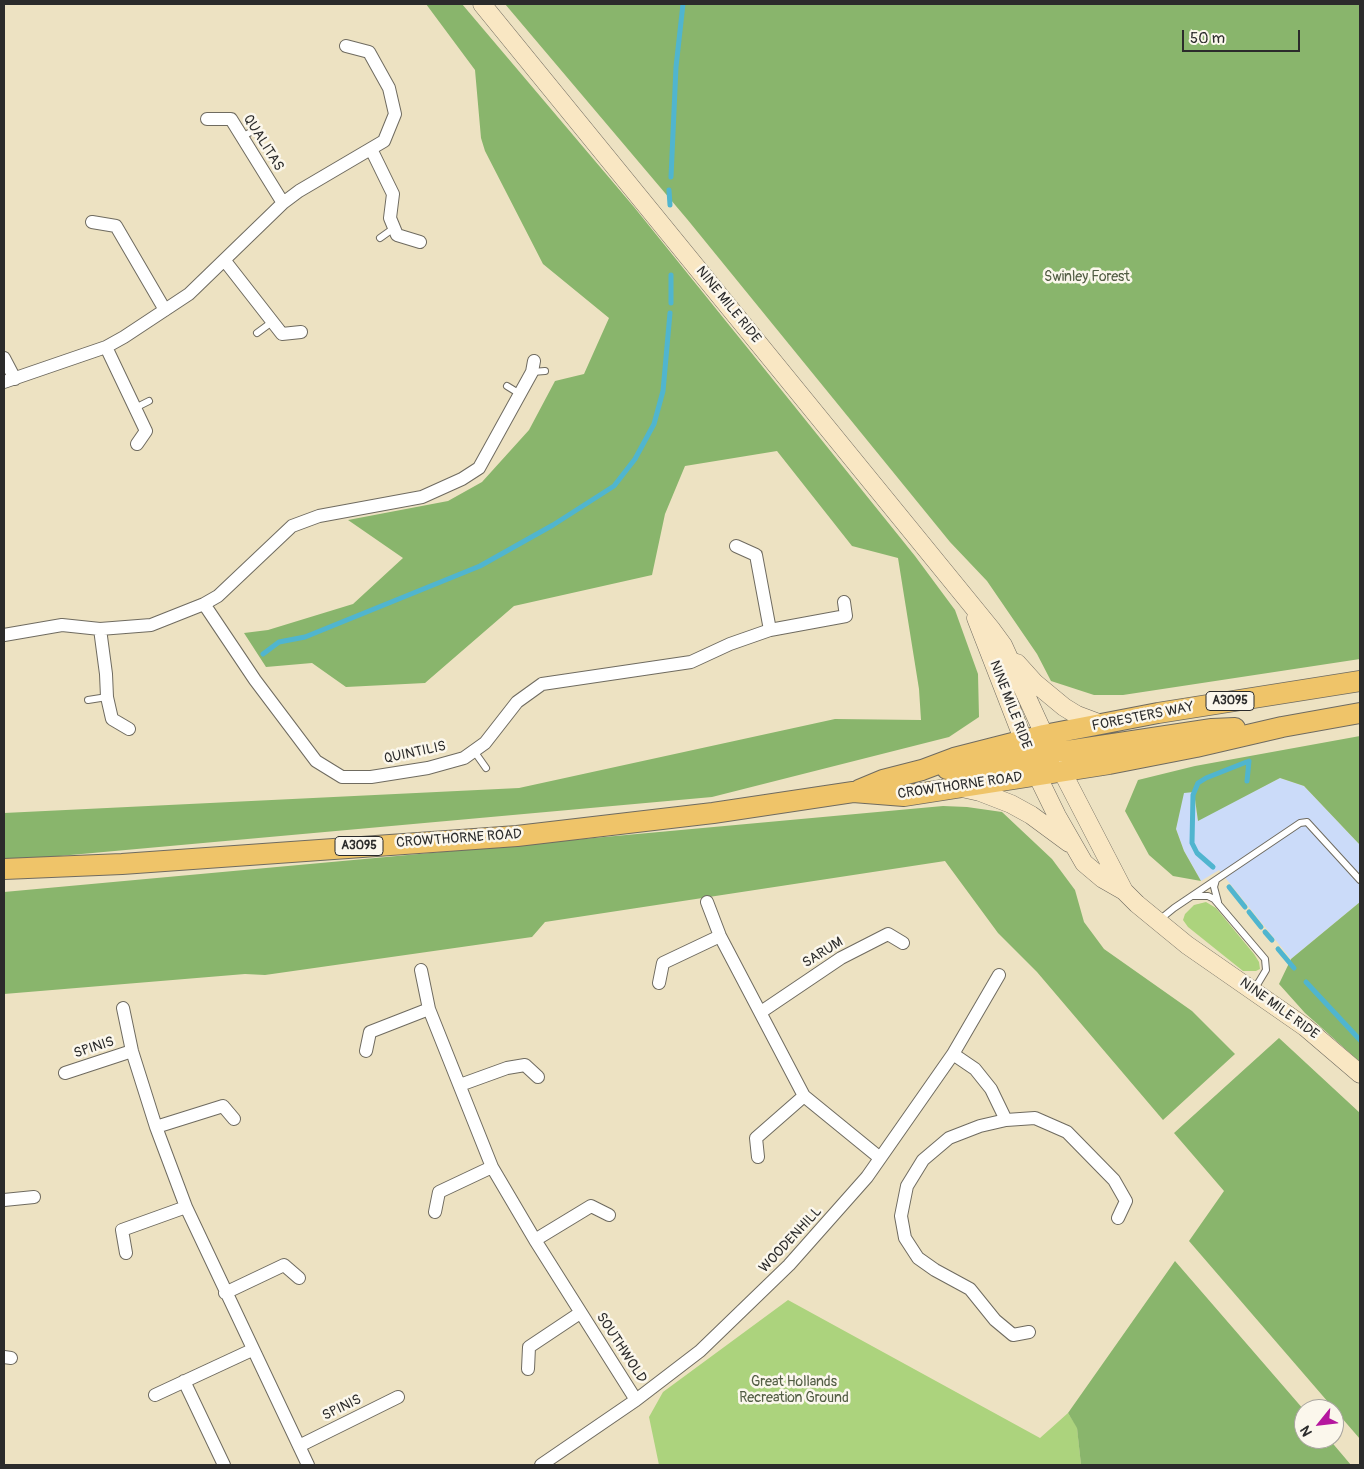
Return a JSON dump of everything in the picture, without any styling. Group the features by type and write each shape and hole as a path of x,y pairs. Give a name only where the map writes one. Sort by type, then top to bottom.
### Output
{"main road":[{"name":"NINE MILE RIDE","path":"482,4 958,587 1003,645 1062,772 1124,891"},
{"name":"NINE MILE RIDE","path":"973,608 1022,740 1084,863 1103,879 1124,891 1157,922 1187,945 1306,1027 1360,1074"},
{"path":"1003,645 1035,683 1057,702 1077,715 1101,724"},
{"name":"FORESTERS WAY","path":"1048,743 1101,724 1158,713 1360,681"},
{"name":"A3095","path":"1034,767 1062,772 1196,747 1282,727 1360,713"},
{"path":"1048,743 1072,751 1212,729 1282,727"},
{"name":"A3095","path":"1022,740 1048,743"},
{"name":"CROWTHORNE ROAD","path":"853,792 883,780 922,770 954,758 1022,740"},
{"path":"922,770 1034,767"},
{"name":"CROWTHORNE ROAD","path":"4,869 122,864 517,836 713,813 853,792 904,796 960,788 1034,767"},
{"path":"960,788 998,798 1026,812 1075,848"}],"street":[{"path":"4,358 9,381 106,347 189,294 283,203 299,191 384,141 394,114 390,88 369,52 346,46"},
{"name":"QUALITAS","path":"207,118 231,119 283,203"},
{"path":"371,149 393,194 390,218 397,235 420,242"},
{"path":"92,222 116,226 130,238 165,310"},
{"path":"225,261 282,334 301,332"},
{"path":"106,347 146,431 137,444"},
{"path":"4,635 62,625 100,629 151,624 204,604 218,596 292,526 319,516 422,497 462,479 479,468 533,367"},
{"path":"736,546 756,556 770,630"},
{"name":"QUINTILIS","path":"204,604 255,680 316,761 342,777 371,777 428,768 464,758 495,731 517,702 542,684 691,662 730,644 770,630 846,616 844,602"},
{"path":"100,629 107,697 112,719 129,729"},
{"path":"707,902 720,936 804,1096 880,1158"},
{"name":"SARUM","path":"761,1012 841,958 888,934 904,943"},
{"path":"659,983 663,963 720,936"},
{"name":"SOUTHWOLD","path":"421,970 429,1009 492,1167 580,1313 636,1400"},
{"name":"WOODENHILL","path":"540,1465 636,1400 700,1351 760,1294 830,1221 867,1177 953,1054 999,975"},
{"name":"SPINIS","path":"124,1008 132,1051 156,1127 186,1207 225,1293 308,1465"},
{"path":"366,1051 370,1032 429,1009"},
{"name":"SPINIS","path":"65,1073 132,1051"},
{"path":"953,1054 975,1069 991,1088 1006,1120"},
{"path":"460,1085 507,1068 525,1065 538,1077"},
{"path":"758,1157 756,1138 804,1096"},
{"path":"156,1127 223,1106 234,1119"},
{"path":"1029,1332 1013,1335 995,1320 970,1289 935,1270 918,1258 905,1238 901,1216 907,1186 923,1160 949,1138 980,1126 1006,1120 1035,1118 1067,1132 1114,1180 1126,1201 1118,1218"},
{"path":"435,1212 439,1192 492,1167"},
{"path":"4,1200 34,1198"},
{"path":"535,1240 591,1206 609,1215"},
{"path":"126,1253 122,1230 186,1207"},
{"path":"225,1293 284,1265 299,1278"},
{"name":"SOUTHWOLD","path":"528,1369 529,1347 580,1313"},
{"path":"155,1395 252,1350"},
{"path":"184,1381 224,1465"},
{"name":"SPINIS","path":"299,1446 398,1397"}],"lane":[{"path":"242,137 254,130"},
{"path":"380,238 394,228"},
{"path":"257,333 272,322"},
{"path":"533,367 545,371"},
{"path":"507,386 520,394"},
{"path":"135,408 149,401"},
{"path":"88,700 107,697"},
{"path":"474,751 486,768"},
{"path":"1157,922 1191,896 1300,822 1307,822 1360,880"},
{"path":"1216,880 1214,887 1219,904"},
{"path":"1191,896 1208,896 1219,904 1265,959 1266,970 1254,990"}],"shaded area":[{"path":"1280,778 1304,786 1360,845 1360,902 1291,959 1219,870 1201,881 1184,851 1176,829 1183,793 1193,791 1198,820"}],"green space":[{"path":"426,4 462,4 634,207 915,556 955,610 978,674 979,717 949,737 712,797 4,861 4,813 519,788 835,719 921,720 919,689 898,558 852,546 777,451 685,466 665,514 652,575 514,606 425,683 346,687 312,663 266,667 244,633 268,630 353,604 403,558 348,520 448,501 482,482 529,430 555,381 584,374 609,318 543,264 485,151 481,138 475,70"},
{"name":"Swinley Forest","path":"505,4 1360,4 1360,659 1123,695 1094,695 1051,681 1037,654 987,581 950,542 687,219"},
{"path":"1360,736 1360,845 1304,786 1280,778 1198,821 1194,792 1184,793 1176,829 1184,851 1201,881 1173,876 1149,855 1125,811 1138,780 1195,766"},
{"path":"943,806 1002,812 1052,859 1075,890 1084,922 1104,949 1192,1011 1235,1054 1163,1120 1037,972 998,933 945,861 545,922 532,937 265,975 245,974 4,994 4,892"},
{"path":"1206,902 1216,908 1254,954 1259,962 1260,969 1256,971 1243,971 1188,927 1183,920 1185,914 1194,905"},
{"path":"1360,902 1360,1062 1305,1013 1279,984 1291,959"},
{"path":"1279,1038 1360,1113 1360,1439 1344,1420 1344,1399 1325,1399 1189,1241 1224,1191 1174,1133"},
{"path":"1175,1261 1294,1399 1294,1449 1337,1449 1351,1465 1081,1465 1077,1428 1068,1413"},
{"name":"Great Hollands Recreation Ground","path":"788,1300 1040,1438 1068,1413 1077,1427 1081,1465 659,1465 649,1417 663,1392"}],"waterway":[{"path":"671,177 676,67 683,4"},
{"path":"669,190 670,205"},
{"path":"671,275 671,303"},
{"path":"263,654 279,642 305,637 480,566 553,525 614,486 635,459 654,424 663,391 670,313"},
{"path":"1213,867 1197,853 1192,843 1193,795 1198,783 1206,778 1249,761 1247,781"},
{"path":"1229,887 1245,907"},
{"path":"1249,912 1261,927"},
{"path":"1265,932 1272,940"},
{"path":"1278,949 1294,968"},
{"path":"1306,982 1360,1040"}]}
